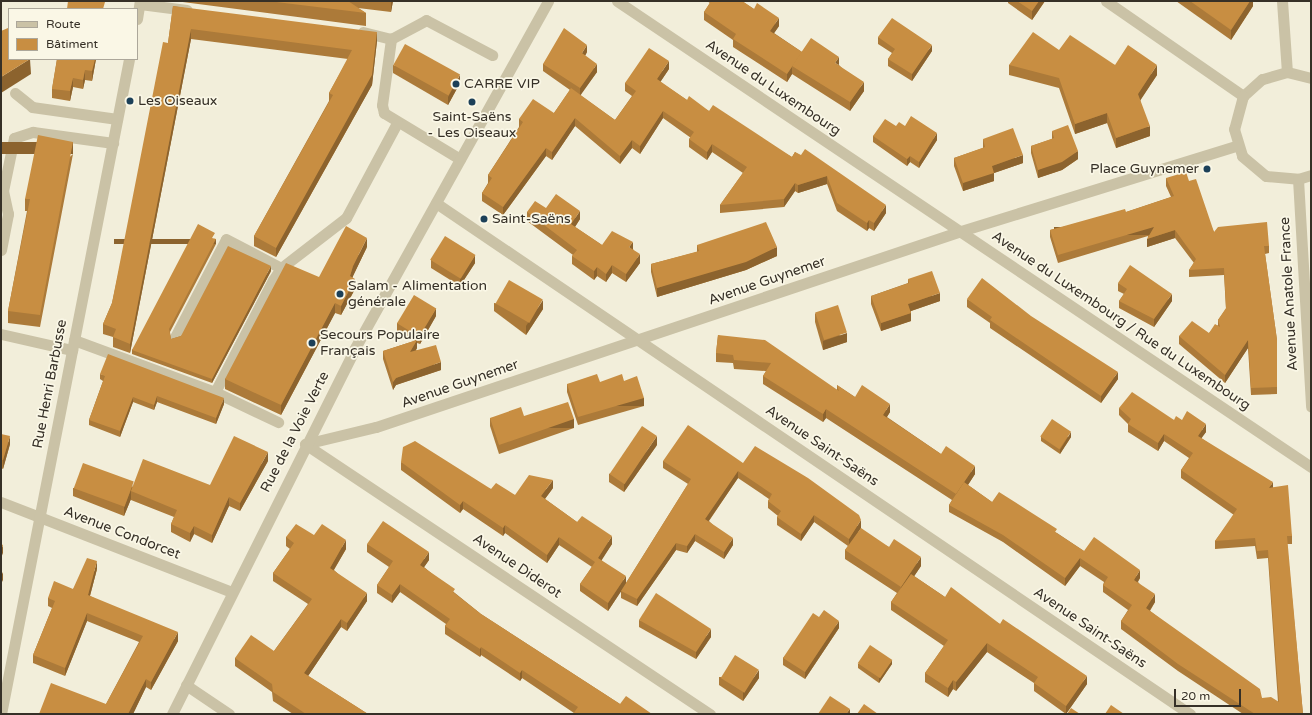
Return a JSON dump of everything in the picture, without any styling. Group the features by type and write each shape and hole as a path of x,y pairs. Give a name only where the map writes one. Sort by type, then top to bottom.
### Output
{"street":[{"name":"Rue de la Voie Verte","path":"172,714 305,444 548,1"},
{"name":"Avenue du Luxembourg","path":"617,1 913,199"},
{"path":"1106,1 1243,96"},
{"path":"1282,1 1287,72"},
{"path":"138,13 140,2 200,11"},
{"path":"354,31 391,39 426,20 492,55"},
{"path":"391,39 382,104 384,113 397,123 460,159"},
{"name":"Rue Henri Barbusse","path":"1,714 129,60"},
{"path":"1311,78 1287,72 1262,79 1243,96 1235,117 1238,145 1253,168 1266,176 1298,179 1311,175"},
{"path":"15,93 32,107 117,119"},
{"path":"215,392 281,268 346,218 397,123"},
{"path":"1,250 8,214 2,191 14,138 32,132 113,143"},
{"name":"Avenue Guynemer","path":"305,444 376,428 961,231 1238,145"},
{"name":"Avenue Anatole France","path":"1298,179 1311,407"},
{"name":"Avenue du Luxembourg / Rue du Luxembourg","path":"913,199 1311,467"},
{"name":"Avenue Saint-Saëns","path":"436,203 640,339 1190,714"},
{"path":"175,337 226,240 281,268"},
{"path":"1,334 73,345 215,392 278,422"},
{"name":"Avenue Diderot","path":"305,444 710,714"},
{"name":"Avenue Condorcet","path":"1,502 232,592"},
{"path":"186,685 229,714"}],"building":[{"path":"68,1 105,2 103,8 67,8"},
{"path":"268,1 348,1 366,13"},
{"path":"711,1 742,1 754,9 757,3 779,18 770,31 802,52 787,74 733,39 736,34 704,12"},
{"path":"1017,1 1039,1 1032,11"},
{"path":"1190,1 1250,1 1231,30"},
{"path":"173,6 377,32 372,75 276,248 254,236 333,95 329,93 352,50 191,29 130,344 113,337 116,329 103,324 112,303 163,42 168,43"},
{"path":"892,18 932,45 912,74 888,59 895,49 878,37"},
{"path":"8,28 8,60 28,60 1,77 1,31"},
{"path":"564,28 587,45 582,53 597,64 580,88 543,64"},
{"path":"1033,32 1059,50 1070,35 1115,65 1128,45 1157,65 1138,94 1150,126 1116,138 1107,113 1075,124 1059,78 1009,65"},
{"path":"811,38 839,57 835,63 864,82 850,102 792,66"},
{"path":"405,44 460,75 448,96 393,65"},
{"path":"649,48 669,61 657,79 687,100 689,96 709,111 713,105 792,157 795,152 801,155 805,149 886,205 874,223 869,220 867,223 837,203 827,176 798,185 795,183 784,199 720,205 747,167 712,144 707,152 689,139 694,132 663,111 640,146 632,140 620,156 575,118 552,152 546,148 503,207 482,193 492,178 488,175 523,122 519,119 533,99 554,113 571,88 615,120 636,91 625,83"},
{"path":"57,60 95,60 92,71 85,70 83,80 73,78 70,91 52,89"},
{"path":"911,116 937,133 919,162 910,156 907,159 873,136 885,119 896,126 899,122 905,126"},
{"path":"1068,125 1078,151 1062,162 1038,170 1031,146 1054,138 1052,131"},
{"path":"1013,128 1023,155 992,166 994,173 963,183 954,158 985,147 983,139"},
{"path":"38,135 73,142 40,315 8,311 30,199 25,199"},
{"path":"1186,172 1189,181 1196,179 1214,232 1218,227 1267,222 1269,246 1264,246 1277,340 1277,387 1251,388 1248,340 1225,375 1179,336 1192,321 1209,333 1215,324 1220,327 1218,320 1226,308 1224,268 1189,270 1196,259 1175,230 1147,239 1154,227 1058,255 1050,230 1125,209 1126,212 1174,196 1166,178"},
{"path":"556,194 580,211 571,224 602,245 612,231 633,242 629,247 640,254 626,274 612,265 606,274 597,267 594,271 572,256 577,250 527,212 535,201 546,208"},
{"path":"766,222 777,247 746,262 657,288 651,264 699,251 697,245"},
{"path":"198,224 215,233 212,238 216,239 169,329 171,339 181,336 228,246 271,266 212,379 132,350"},
{"path":"346,226 367,238 353,266 350,276 355,279 341,306 335,303 281,405 225,379 286,263 319,277"},
{"path":"445,236 476,255 461,279 430,260"},
{"path":"1130,265 1172,294 1154,319 1119,301 1127,289 1118,283"},
{"path":"932,271 940,293 908,304 911,313 881,323 871,296 909,283 908,279"},
{"path":"982,278 1031,316 1118,372 1101,396 990,320 992,317 967,299"},
{"path":"509,280 543,299 529,323 496,303"},
{"path":"414,295 436,308 419,337 397,323"},
{"path":"838,305 847,333 824,340 815,312"},
{"path":"718,335 765,340 839,391 837,385 855,397 862,385 890,404 883,415 941,454 946,446 975,466 956,494 826,409 823,414 763,376 771,363 734,360 733,355 716,353"},
{"path":"417,340 410,352 436,345 441,362 396,378 393,382 383,351"},
{"path":"108,354 224,398 216,418 157,396 154,405 133,397 120,431 89,420 105,376 100,374"},
{"path":"597,374 600,382 622,374 624,381 637,376 644,398 578,417 567,384"},
{"path":"1132,392 1174,420 1176,416 1182,420 1187,411 1206,424 1198,436 1273,482 1269,488 1288,485 1292,536 1287,536 1303,714 1255,714 1178,664 1121,621 1132,605 1103,585 1108,577 1080,558 1065,578 1003,535 949,505 964,482 992,502 999,492 1057,529 1055,532 1084,551 1094,537 1140,570 1134,580 1155,594 1146,608 1260,689 1262,698 1271,697 1279,702 1268,550 1257,551 1255,538 1215,541 1237,509 1181,470 1193,453 1164,434 1158,443 1128,424 1131,419 1119,408"},
{"path":"568,402 574,419 499,445 490,418 521,407 524,416"},
{"path":"1052,419 1071,432 1059,449 1040,436"},
{"path":"688,425 743,463 755,446 808,478 859,515 861,520 849,539 814,515 801,534 777,517 781,511 768,501 772,494 738,471 705,519 733,538 724,552 695,534 687,546 676,543 637,599 621,591 691,479 663,461"},
{"path":"642,426 657,436 624,484 610,474"},
{"path":"1,434 10,436 3,460 1,460"},
{"path":"234,436 268,452 240,503 229,497 212,535 194,526 190,533 171,524 177,510 131,491 143,459 210,485"},
{"path":"415,441 491,489 496,483 515,495 529,475 553,480 541,496 577,522 582,516 612,536 598,558 626,576 608,603 580,584 595,562 559,537 547,555 505,525 503,528 463,501 460,505 401,462 403,447"},
{"path":"83,463 134,481 125,507 74,488"},
{"path":"383,521 429,552 420,565 455,589 453,592 481,614 620,704 626,696 652,714 573,714 578,707 522,670 520,673 481,647 480,649 445,626 450,619 400,584 392,595 377,585 393,561 367,544"},
{"path":"296,524 314,535 322,524 346,540 330,568 367,593 347,623 341,619 304,673 368,714 306,714 273,692 272,684 235,658 251,635 274,651 312,599 273,573 294,543 286,537"},
{"path":"861,528 889,547 894,539 921,557 901,587 845,550"},
{"path":"87,558 97,561 88,595 178,632 151,682 146,679 128,714 39,714 51,683 106,704 143,636 87,613 65,668 33,655 55,601 48,598 54,581 73,589"},
{"path":"911,574 945,597 951,587 1000,624 1003,619 1087,676 1066,706 1034,683 1038,677 987,643 956,682 953,680 948,688 925,673 948,640 891,602"},
{"path":"656,593 711,629 696,652 639,620"},
{"path":"824,610 839,621 805,672 783,658 813,613 819,617"},
{"path":"870,645 892,660 880,678 858,663"},
{"path":"735,655 759,670 744,693 721,678"},
{"path":"830,696 850,709 846,714 818,714"},
{"path":"864,704 878,714 857,714"},
{"path":"1111,705 1124,714 1105,714"},
{"path":"1071,708 1080,714 1067,714"}],"place":[{"name":"CARRE VIP","path":"456,84"},
{"name":"Les Oiseaux","path":"130,101"},
{"name":"Saint-Saëns - Les Oiseaux","path":"472,102"},
{"name":"Place Guynemer","path":"1207,169"},
{"name":"Saint-Saëns","path":"484,219"},
{"name":"Salam - Alimentation générale","path":"340,294"},
{"name":"Secours Populaire Français","path":"312,343"}]}
